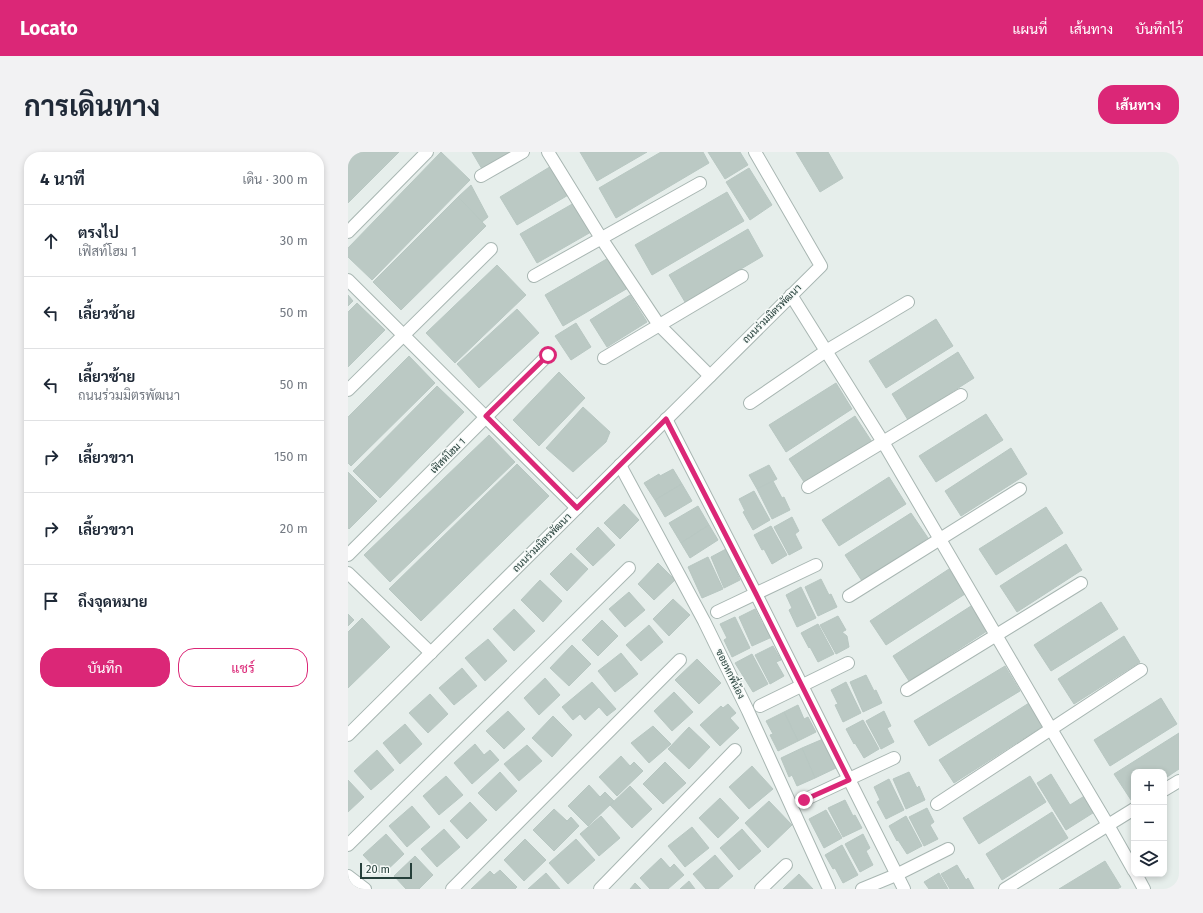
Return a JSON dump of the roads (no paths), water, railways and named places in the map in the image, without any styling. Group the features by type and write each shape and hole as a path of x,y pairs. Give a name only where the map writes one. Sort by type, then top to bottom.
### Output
{"street":[{"path":"348,232 427,152"},
{"path":"481,176 523,152"},
{"path":"548,152 601,238 659,325 710,376"},
{"name":"ถนนร่วมมิตรพัฒนา","path":"348,735 821,266 755,152"},
{"path":"534,276 700,183"},
{"path":"348,390 491,249"},
{"path":"604,358 742,276"},
{"path":"348,280 577,508"},
{"path":"791,295 882,442 1131,866"},
{"path":"750,403 826,351 908,302"},
{"name":"เฟิสท์โฮม 1","path":"348,555 548,355"},
{"path":"808,487 961,395"},
{"path":"666,419 756,594 904,889"},
{"name":"ซอยหกพี่น้อง","path":"620,465 704,621 751,718 829,889"},
{"path":"849,596 1020,489"},
{"path":"717,612 816,565"},
{"path":"348,845 629,568"},
{"path":"348,573 431,653"},
{"path":"906,690 1081,583"},
{"path":"452,889 680,660"},
{"path":"760,706 848,663"},
{"path":"937,804 1141,670"},
{"path":"600,889 735,750"},
{"path":"804,800 894,758"},
{"path":"1167,788 1179,781"},
{"path":"1005,889 1131,811"},
{"path":"862,889 896,875 948,849"},
{"path":"761,889 786,865"},
{"path":"348,876 365,889"},
{"path":"1138,877 1144,889"}]}
